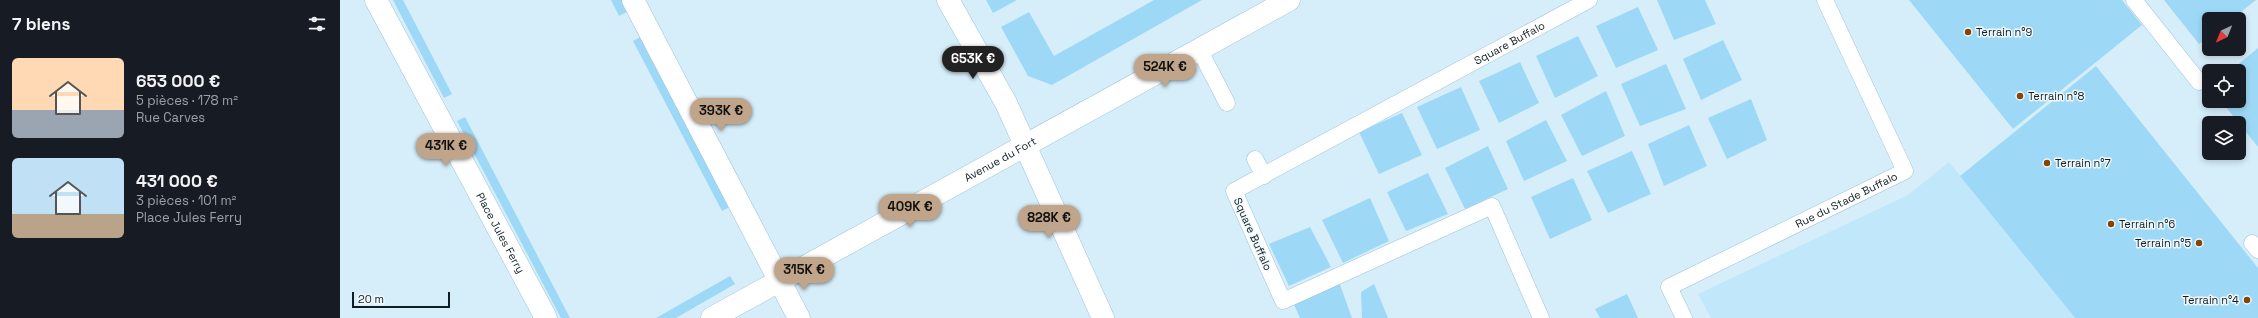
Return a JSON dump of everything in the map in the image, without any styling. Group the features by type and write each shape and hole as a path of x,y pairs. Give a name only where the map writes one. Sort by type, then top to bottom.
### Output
{"street":[{"name":"Place Jules Ferry","path":"376,0 546,318"},
{"path":"633,0 799,318"},
{"path":"948,0 1006,103 1103,318"},
{"name":"Avenue du Fort","path":"712,318 1289,0"}],"lane":[{"name":"Square Buffalo","path":"1541,318 1492,206 1283,301 1234,191 1589,0"},
{"name":"Rue du Stade Buffalo","path":"1684,318 1669,287 1905,171 1825,0"},
{"path":"2134,0 2199,82"},
{"path":"1200,49 1227,103"},
{"path":"1255,160 1264,176"}],"shaded area":[{"path":"393,0 403,0 452,94 444,98"},
{"path":"611,0 623,0 629,11 619,16"},
{"path":"986,0 1017,0 993,13"},
{"path":"1154,0 1202,0 1052,85 1028,76 1001,27 1029,12 1054,56"},
{"path":"1657,0 1705,0 1716,24 1674,40"},
{"name":"Terrain n°8","path":"1909,0 2122,0 2142,25 2013,129"},
{"path":"2164,0 2256,0 2241,12 2202,12 2202,42 2199,44"},
{"path":"1638,7 1658,50 1616,68 1596,26"},
{"path":"642,36 732,206 722,211 633,41"},
{"path":"1578,36 1598,76 1555,98 1536,56"},
{"path":"1723,40 1742,80 1701,100 1683,59"},
{"path":"2258,48 2258,147 2246,132 2246,116 2233,116 2227,108 2246,108 2246,64 2239,64"},
{"path":"1520,62 1539,103 1499,123 1479,81"},
{"path":"1666,64 1686,109 1640,126 1621,84"},
{"path":"2096,66 2258,268 2258,318 2075,318 1960,176"},
{"path":"1461,87 1480,130 1437,149 1417,107"},
{"path":"1606,91 1625,136 1582,156 1561,115"},
{"path":"1751,99 1767,140 1727,159 1708,118"},
{"path":"1402,113 1422,155 1379,174 1359,132"},
{"path":"465,117 570,318 561,318 457,121"},
{"path":"1546,120 1567,161 1524,181 1506,141"},
{"path":"1689,125 1707,166 1664,186 1648,144"},
{"path":"1488,146 1508,189 1465,209 1445,168"},
{"path":"1632,151 1651,194 1608,213 1587,171"},
{"path":"1949,162 2075,318 1711,318 1698,294 1908,195"},
{"path":"1428,173 1448,214 1406,231 1387,192"},
{"path":"1573,178 1592,220 1550,239 1531,197"},
{"path":"1370,198 1389,241 1343,263 1322,220"},
{"path":"1310,227 1331,267 1289,286 1269,244"},
{"path":"730,276 735,284 676,318 656,318"},
{"path":"1339,282 1352,318 1300,318 1293,302"},
{"path":"1374,284 1388,318 1362,318 1361,292"},
{"path":"1627,294 1638,318 1600,318 1595,309"}],"place":[{"name":"Terrain n°9","path":"1968,32"},
{"name":"Terrain n°8","path":"2020,96"},
{"name":"Terrain n°7","path":"2047,163"},
{"name":"Terrain n°6","path":"2111,224"},
{"name":"Terrain n°5","path":"2199,243"},
{"name":"Terrain n°4","path":"2247,300"}]}
